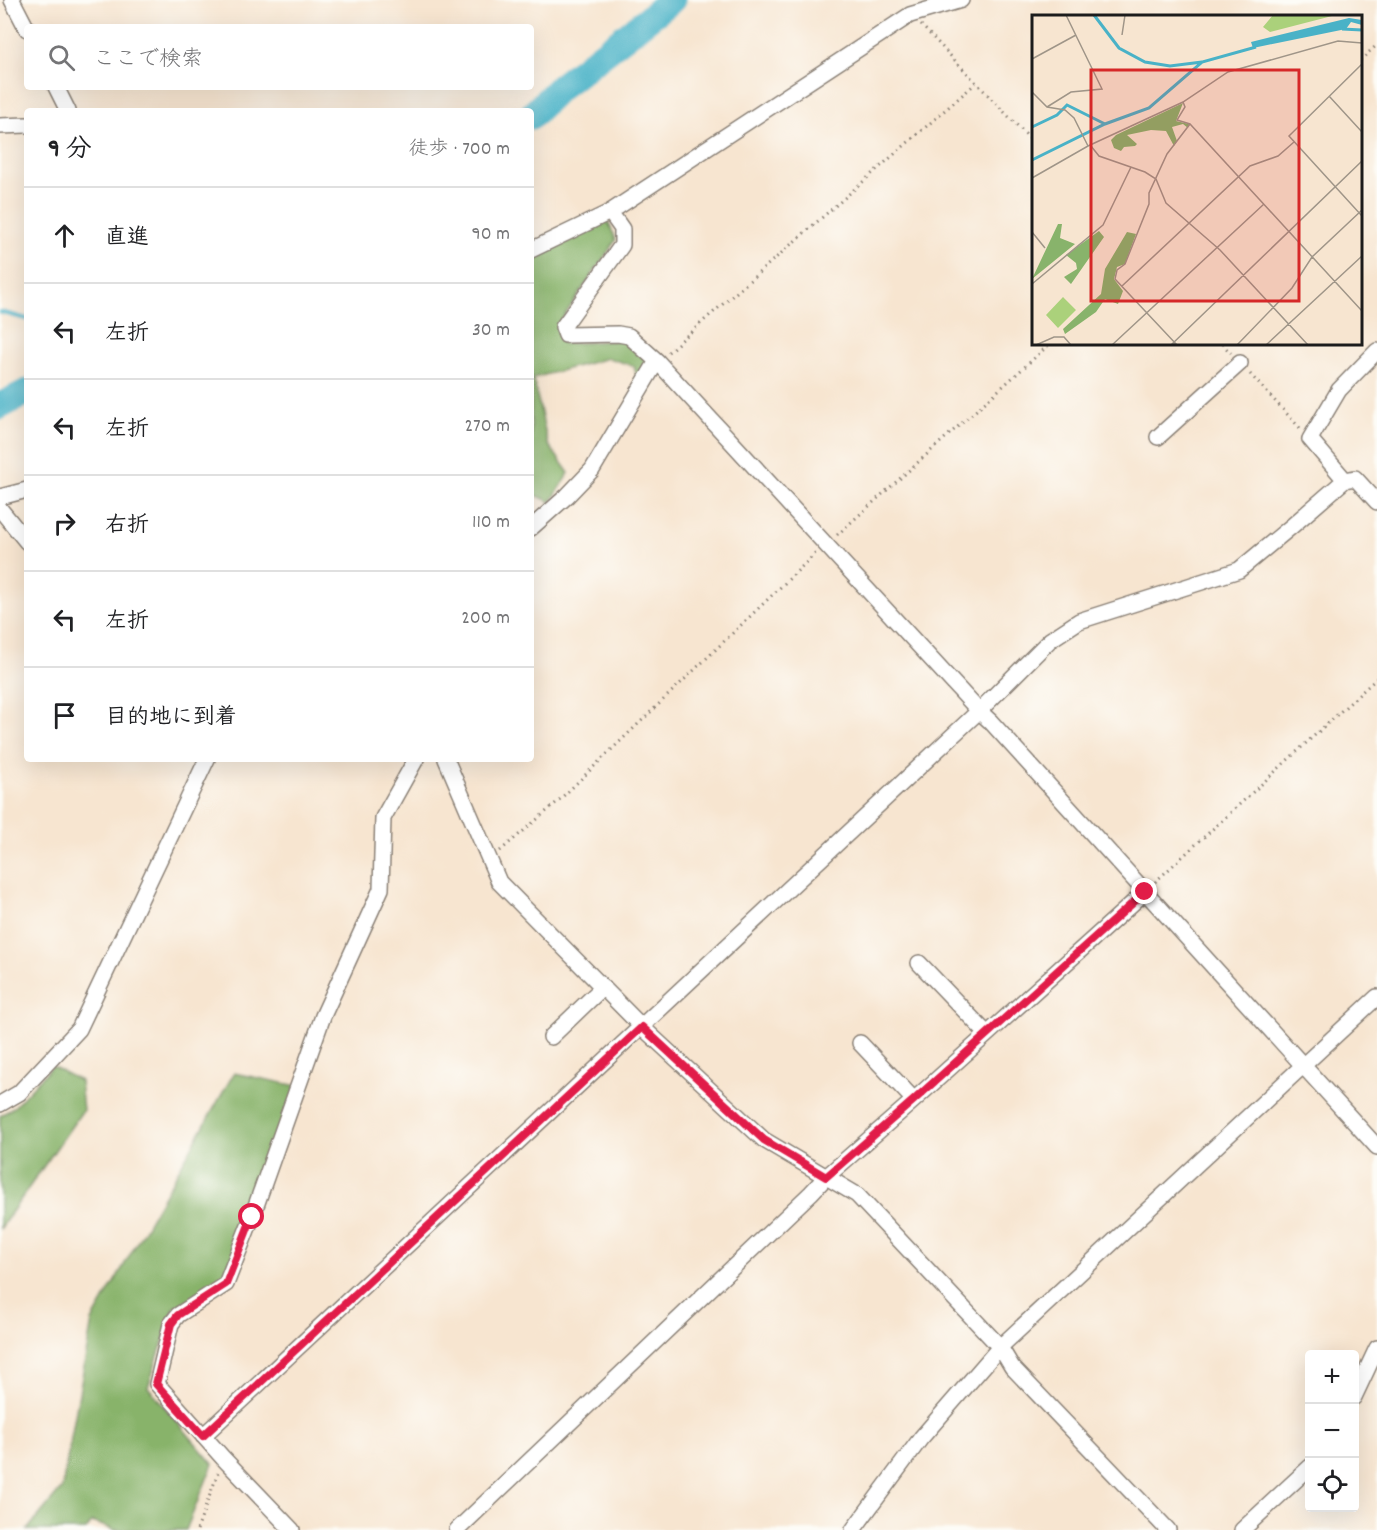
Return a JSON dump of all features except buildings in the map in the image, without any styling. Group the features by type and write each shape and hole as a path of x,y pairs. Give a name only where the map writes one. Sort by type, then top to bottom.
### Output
{"street":[{"path":"12,0 24,24"},
{"path":"534,249 610,212 910,15 961,0"},
{"path":"58,90 66,108"},
{"path":"0,126 24,125"},
{"path":"610,212 622,229 622,245 563,327 566,335 618,334 629,336 657,361 991,722 1377,1147"},
{"path":"1345,480 1310,439 1339,390 1377,351"},
{"path":"534,525 592,470 657,361"},
{"path":"1158,437 1240,363"},
{"path":"203,1436 979,711 1050,640 1079,621 1239,570 1345,480 1355,478 1377,502"},
{"path":"0,497 24,491"},
{"path":"0,508 24,538"},
{"path":"0,1104 19,1093 79,1029 206,762"},
{"path":"292,1530 156,1384 171,1324 178,1315 226,1284 323,1016 381,889 384,818 414,762"},
{"path":"447,762 499,882 642,1027 764,1140 857,1196 1000,1347 1012,1366 1168,1530"},
{"path":"458,1530 826,1177 1145,892"},
{"path":"919,963 987,1034"},
{"path":"551,1037 603,987"},
{"path":"853,1530 921,1438 1000,1347 1377,997"},
{"path":"860,1043 914,1100"},
{"path":"1359,1386 1377,1348"},
{"path":"1242,1530 1305,1472"}],"path":[{"path":"910,15 1032,141"},
{"path":"1362,58 1377,45"},
{"path":"657,361 975,83"},
{"path":"489,859 555,804 826,544 1049,345"},
{"path":"1223,345 1310,439"},
{"path":"1145,892 1377,678"},
{"path":"197,1530 223,1458"}],"green space":[{"path":"607,219 616,240 558,325 563,344 622,340 648,360 639,385 634,366 608,358 534,378 534,254"},
{"path":"534,382 548,444 569,473 551,502 534,494"},
{"path":"52,1066 80,1081 83,1110 0,1229 0,1116 14,1107"},
{"path":"234,1073 298,1086 226,1284 174,1308 148,1387 213,1464 186,1530 115,1530 92,1522 86,1530 27,1530 62,1488 92,1321"}],"waterway":[{"path":"534,113 560,87 672,0"},
{"path":"0,312 24,318"},
{"path":"0,406 24,394"}],"route":[{"path":"252,1217 226,1284 178,1315 171,1324 156,1384 203,1436 642,1027 764,1140 826,1177 1145,892"}]}
